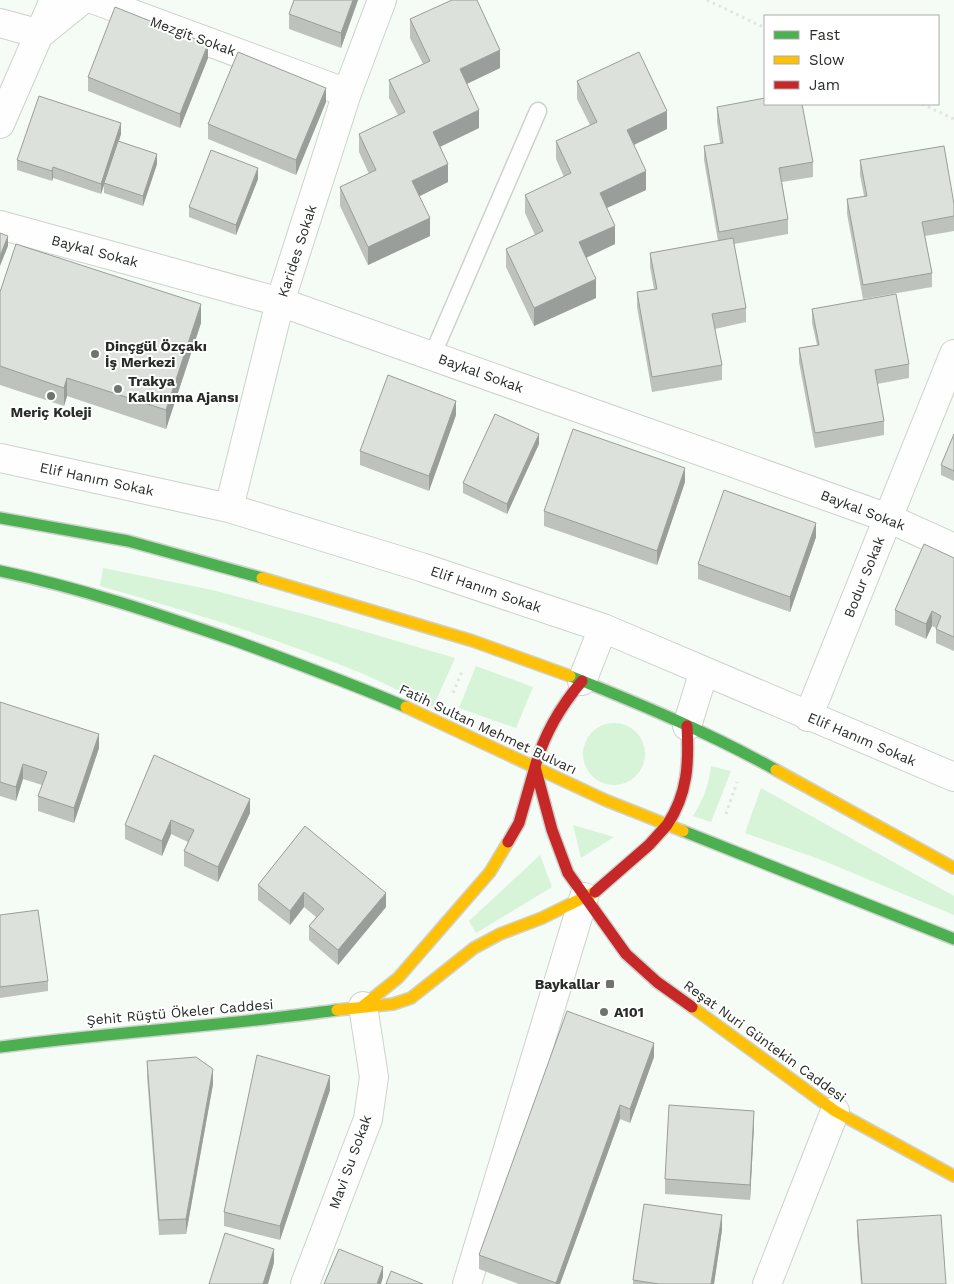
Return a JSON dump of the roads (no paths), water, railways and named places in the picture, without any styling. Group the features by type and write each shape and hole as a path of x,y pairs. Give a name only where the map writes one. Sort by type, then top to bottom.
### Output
{"main road":[{"path":"0,518 128,541 291,586 473,640 582,681 686,726 773,768 954,868"},
{"name":"Fatih Sultan Mehmet Bulvarı","path":"0,570 39,579 140,608 346,681 426,715 535,767 667,825 954,939"},
{"path":"363,1006 398,978 490,872 519,823 542,739 554,717 582,681"},
{"name":"Şehit Rüştü Ökeler Caddesi","path":"0,1047 87,1035 258,1021 363,1006 394,1004 411,998 474,948 500,934 542,918 599,890 649,845 676,813 688,771 686,726"},
{"name":"Reşat Nuri Güntekin Caddesi","path":"535,767 552,830 568,872 626,954 657,982 835,1111 954,1176"}],"street":[{"path":"0,124 54,0"},
{"path":"40,34 82,0"},
{"name":"Mezgit Sokak","path":"96,0 348,93"},
{"name":"Karides Sokak","path":"229,508 280,302 348,93 382,0"},
{"path":"0,23 40,34"},
{"name":"Baykal Sokak","path":"0,225 280,302 888,518 954,548"},
{"name":"Bodur Sokak","path":"808,717 954,354"},
{"name":"Elif Hanım Sokak","path":"0,458 229,508 421,567 603,628 808,717 954,777"},
{"path":"582,681 603,628"},
{"path":"686,726 704,672"},
{"path":"467,1284 584,897"},
{"name":"Mavi Su Sokak","path":"305,1284 368,1119 374,1078 363,1006"},
{"path":"767,1284 835,1111"}],"lane":[{"path":"432,356 538,110"}],"place":[{"name":"Dinçgül Özçakı İş Merkezi","path":"95,354"},
{"name":"Trakya Kalkınma Ajansı","path":"118,389"},
{"name":"Meriç Koleji","path":"51,396"},
{"name":"Baykallar","path":"610,984"},
{"name":"A101","path":"604,1012"}]}
